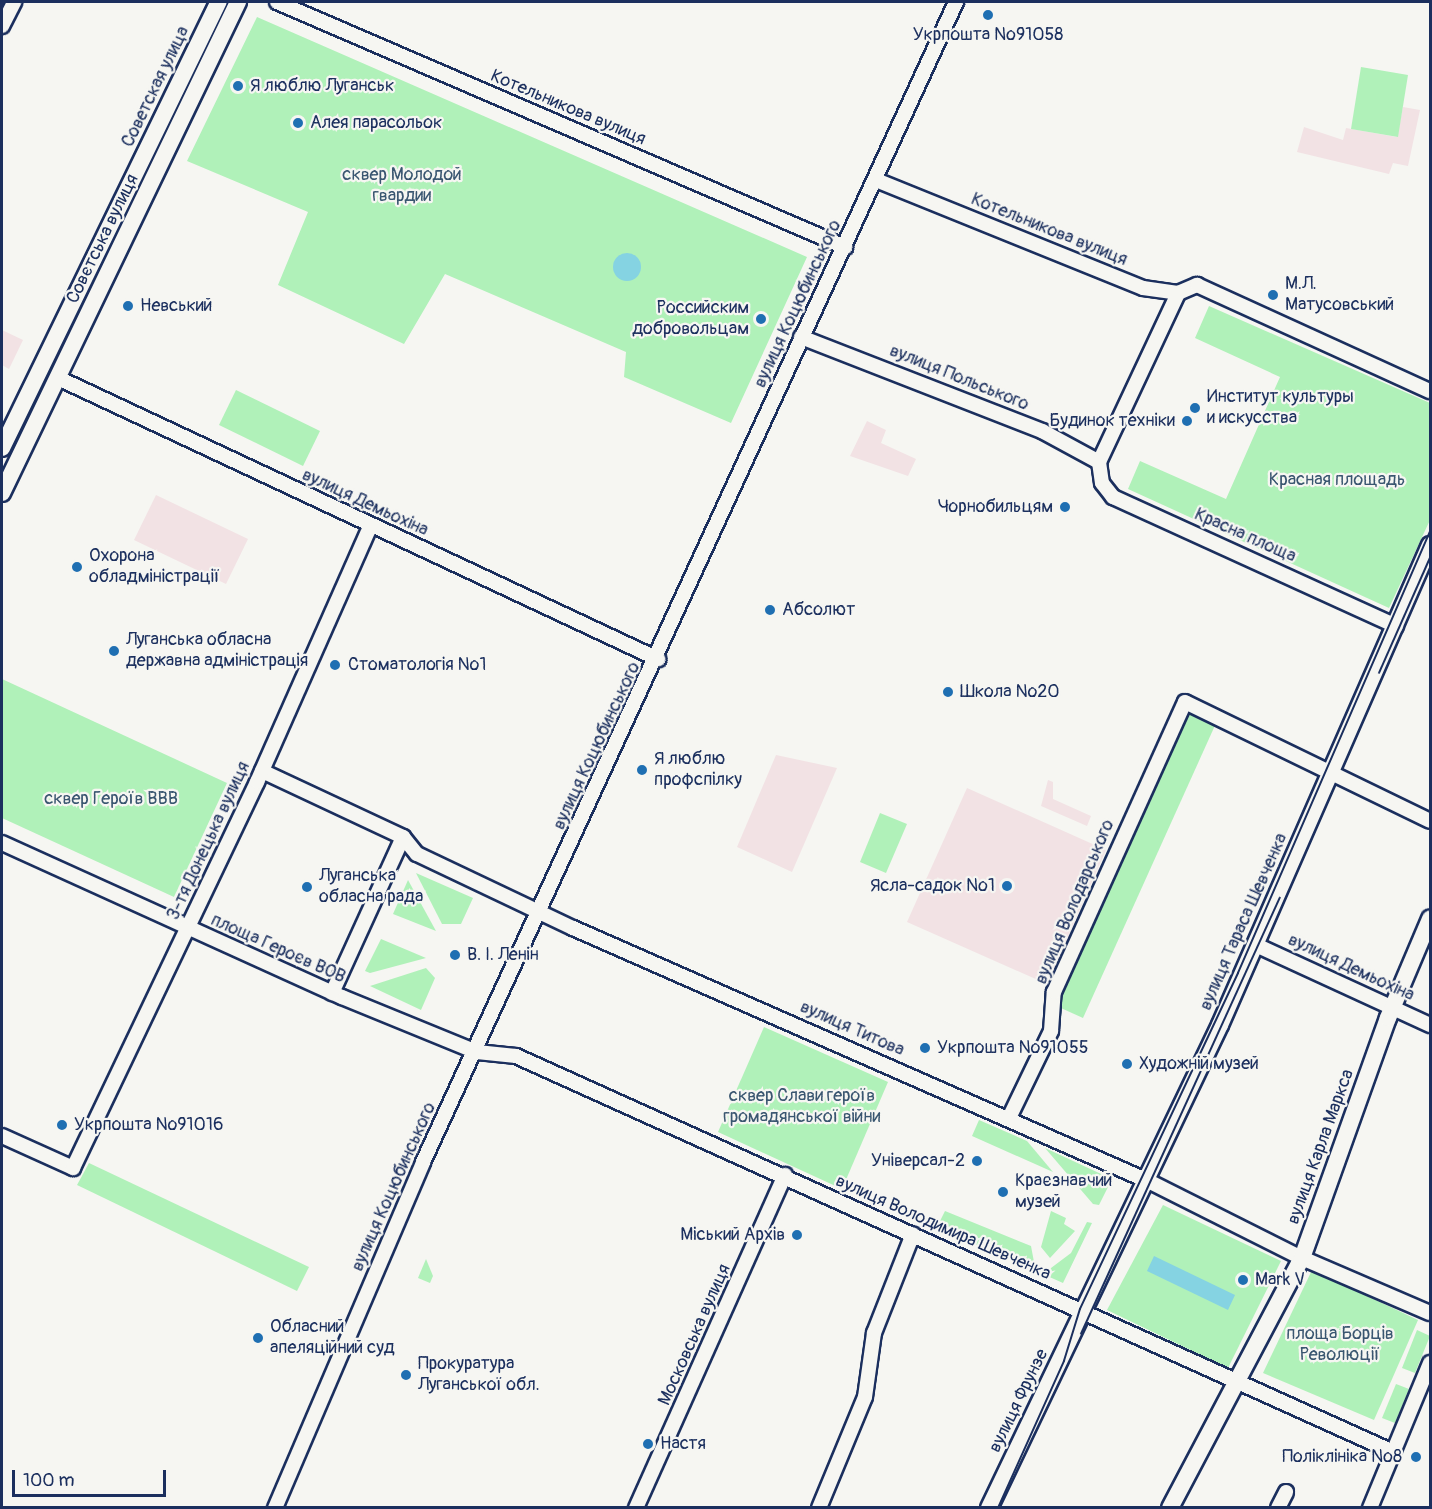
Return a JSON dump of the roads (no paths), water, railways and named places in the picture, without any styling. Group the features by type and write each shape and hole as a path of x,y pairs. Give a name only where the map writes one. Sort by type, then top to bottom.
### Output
{"main road":[{"name":"Советская улица","path":"2,448 219,2"},
{"name":"Совєтська вулиця","path":"2,493 238,2"},
{"name":"вулиця Тараса Шевченка","path":"1084,1311 1148,1180 1256,945 1329,772 1431,545"},
{"name":"вулиця Карла Маркса","path":"1170,1508 1234,1382 1302,1258 1392,1007 1431,919"},
{"name":"вулиця Фрунзе","path":"989,1508 1084,1311"}],"street":[{"path":"2,26 14,2"},
{"name":"Котельникова вулиця","path":"278,2 845,247"},
{"name":"вулиця Коцюбинського","path":"275,1508 396,1223 658,659 801,338 876,180 951,3"},
{"name":"Котельникова вулиця","path":"876,180 1143,288 1178,293"},
{"path":"1099,462 1178,293 1197,285 1431,391"},
{"name":"вулиця Польського","path":"801,338 1042,431 1099,462"},
{"name":"вулиця Демьохіна","path":"58,378 658,659"},
{"name":"Красна площа","path":"1099,462 1102,483 1113,497 1396,626"},
{"name":"3-тя Донецька вулиця","path":"2,1136 73,1168 262,771 371,525"},
{"name":"вулиця Володарського","path":"1009,1118 1051,1030 1054,992 1185,702 1329,772"},
{"path":"262,771 403,837 417,854 541,912"},
{"path":"1329,772 1431,821"},
{"path":"332,993 403,837"},
{"name":"площа Героєв ВОВ","path":"2,843 332,993 477,1052"},
{"name":"вулиця Титова","path":"541,912 1148,1180 1302,1258 1431,1313"},
{"name":"вулиця Демьохіна","path":"1256,945 1431,1026"},
{"name":"вулиця Володимира Шевченка","path":"477,1052 509,1053 785,1175 1234,1382 1390,1451"},
{"name":"Московська вулиця","path":"636,1508 785,1175"},
{"path":"819,1508 865,1397 874,1333 913,1234"},
{"path":"1370,1508 1390,1451 1431,1363"},
{"path":"1278,1508 1286,1492"}],"water":[{"path":"627,253 637,257 641,267 637,277 627,281 617,277 613,267 617,257"},
{"path":"1154,1256 1235,1295 1228,1310 1147,1271"}],"tram line":[{"path":"998,1508 1064,1361 1080,1309 1238,973 1430,532"},
{"path":"1379,673 1430,558"},
{"path":"1081,1334 1280,898"}],"place":[{"name":"Укрпошта №91058","path":"988,15"},
{"name":"Я люблю Луганськ","path":"238,86"},
{"name":"Алея парасольок","path":"298,123"},
{"name":"М.Л. Матусовський","path":"1273,295"},
{"name":"Невський","path":"128,306"},
{"name":"Pоссийским добровольцам","path":"761,319"},
{"name":"Институт культуры и искусства","path":"1195,408"},
{"name":"Будинок техніки","path":"1187,421"},
{"name":"Чорнобильцям","path":"1065,507"},
{"name":"Охорона обладміністрації","path":"77,567"},
{"name":"Абсолют","path":"770,610"},
{"name":"Луганська обласна державна адміністрація","path":"114,651"},
{"name":"Стоматологія №1","path":"335,665"},
{"name":"Школа №20","path":"948,692"},
{"name":"Я люблю профспілку","path":"642,770"},
{"name":"Ясла-садок №1","path":"1007,886"},
{"name":"Луганська обласна рада","path":"307,887"},
{"name":"В. І. Ленін","path":"455,955"},
{"name":"Укрпошта №91055","path":"925,1048"},
{"name":"Художній музей","path":"1127,1064"},
{"name":"Укрпошта №91016","path":"62,1125"},
{"name":"Універсал-2","path":"977,1161"},
{"name":"Краєзнавчий музей","path":"1003,1192"},
{"name":"Міський Архів","path":"797,1235"},
{"name":"Mark V","path":"1243,1280"},
{"name":"Обласний апеляційний суд","path":"258,1338"},
{"name":"Прокуратура Луганської обл.","path":"406,1375"},
{"name":"Настя","path":"648,1444"},
{"name":"Поліклініка №8","path":"1416,1457"}],"park label":[{"name":"сквер Молодой гвардии","path":"402,186"},
{"name":"Красная площадь","path":"1337,480"},
{"name":"сквер Героїв ВВВ","path":"111,799"},
{"name":"сквер Слави героїв громадянської війни","path":"802,1107"},
{"name":"площа Борців Революції","path":"1340,1345"}]}
